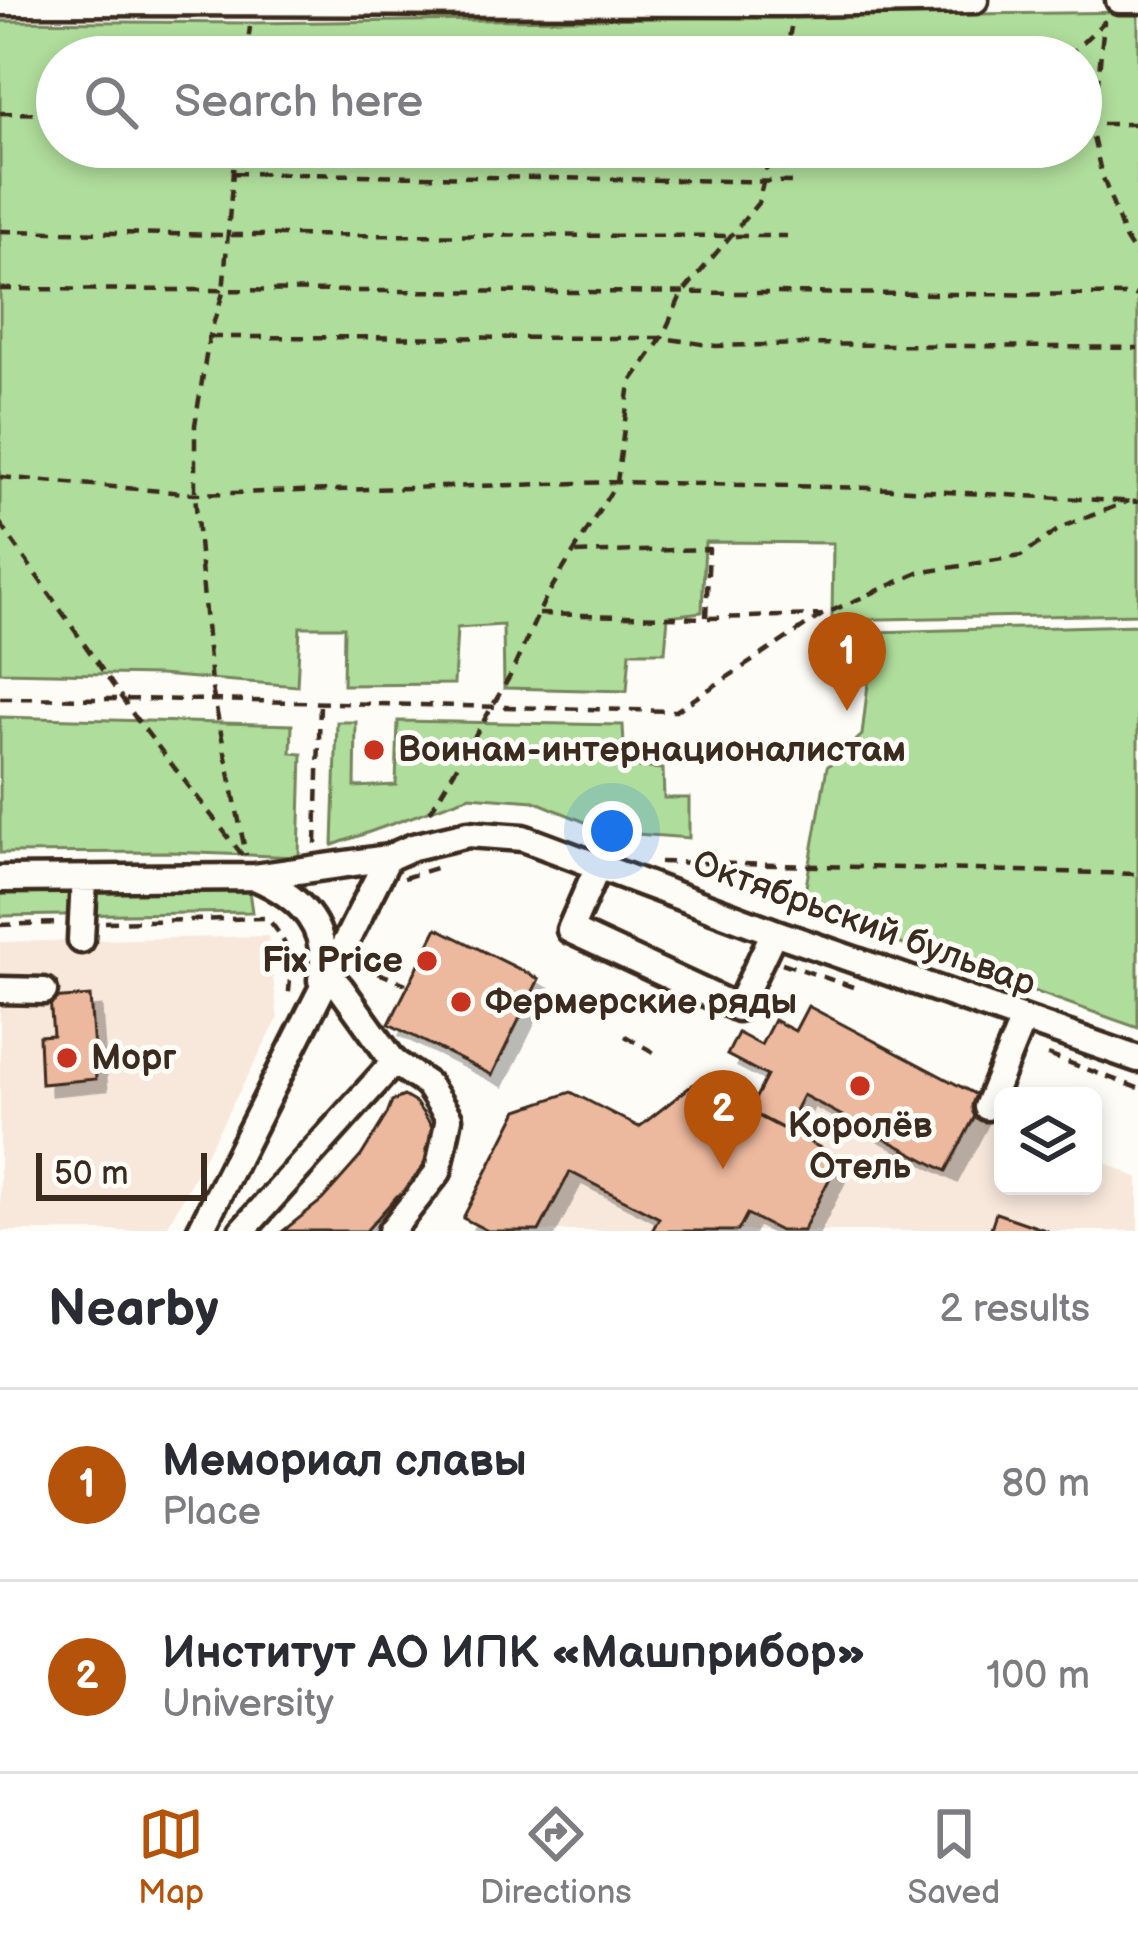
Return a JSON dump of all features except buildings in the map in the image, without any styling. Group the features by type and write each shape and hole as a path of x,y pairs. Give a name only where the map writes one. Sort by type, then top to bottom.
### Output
{"street":[{"path":"0,2 975,0"},
{"path":"1119,0 1138,0"},
{"name":"Октябрьский бульвар","path":"0,879 255,877 388,858 468,834 523,838 1138,1059"},
{"path":"200,1231 388,858"},
{"path":"598,866 570,930 738,1008 774,932"},
{"path":"255,877 297,901 321,937 323,987"},
{"path":"82,931 84,880"},
{"path":"323,987 340,986 394,1062 428,1084 449,1118 439,1172 391,1231"},
{"path":"0,990 44,991"},
{"path":"987,1107 1022,1019"},
{"path":"242,1231 394,1062"}],"path":[{"path":"790,36 795,3"},
{"path":"1089,36 1104,22 1102,42"},
{"path":"248,36 250,23"},
{"path":"0,113 36,114"},
{"path":"1102,124 1138,124"},
{"path":"0,524 123,699 247,860 215,700 195,494 195,424 209,337 223,292 233,168"},
{"path":"430,812 510,676 572,554 617,482 630,383 662,338 681,295 758,203 768,168"},
{"path":"1100,168 1125,238 1138,258"},
{"path":"233,173 797,182"},
{"path":"0,231 787,236"},
{"path":"0,289 1138,296"},
{"path":"209,337 662,338 716,346 1138,348"},
{"path":"0,478 195,494 617,482 1134,501"},
{"path":"0,698 676,711 822,615 918,573 1021,556 1062,527 1134,501"},
{"path":"572,554 709,549 706,618"},
{"path":"539,614 822,615"},
{"path":"316,853 320,703"},
{"path":"652,862 1138,874"},
{"path":"0,925 82,931 267,918 285,939 292,970 288,1002"},
{"path":"353,963 406,984"},
{"path":"625,1036 660,1056"}],"shaded area":[{"path":"268,936 278,1019 165,1231 0,1231 0,942"},
{"path":"774,1020 994,1111 994,1195 1102,1195 1102,1161 1138,1178 1138,1231 486,1231 463,1218 518,1110 571,1092 639,1127 695,1083 749,1110 767,1077 727,1055 738,1033 761,1044"}],"green space":[{"path":"1138,12 1138,614 832,620 833,543 705,542 702,612 668,616 665,652 630,652 627,691 504,688 503,625 457,628 454,684 343,685 344,627 300,627 297,686 159,675 0,672 0,21 250,23"},
{"path":"1138,625 1138,1028 802,909 827,767 862,735 874,632"},
{"path":"0,717 292,725 291,753 302,754 299,857 0,853"},
{"path":"398,721 623,725 625,766 663,769 664,798 689,798 689,838 609,832 534,801 470,796 333,845 337,722 356,722 355,787 396,785"},
{"path":"248,884 252,912 0,916 0,885"}],"place":[{"name":"Мемориал славы","path":"847,711"},
{"name":"Воинам-интернационалистам","path":"374,750"},
{"name":"Fix Price","path":"427,961"},
{"name":"Фермерские ряды","path":"461,1002"},
{"name":"Морг","path":"67,1058"},
{"name":"Королёв Отель","path":"860,1086"},
{"name":"Институт АО ИПК «Машприбор»","path":"723,1169"}]}
